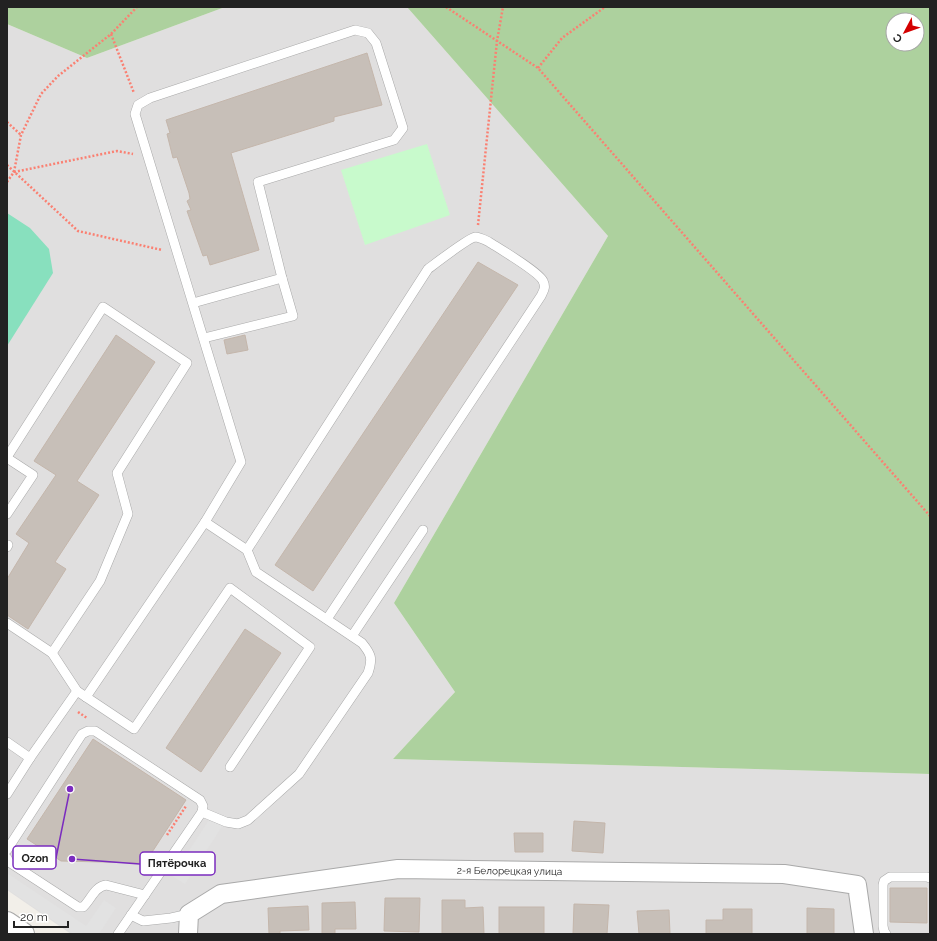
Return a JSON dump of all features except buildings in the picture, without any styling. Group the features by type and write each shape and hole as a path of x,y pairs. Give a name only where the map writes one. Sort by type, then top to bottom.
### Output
{"street":[{"name":"2-я Белорецкая улица","path":"189,914 221,894 398,869 784,874 858,885 864,934"},
{"path":"188,934 189,914"},
{"path":"7,923 23,934"}],"lane":[{"path":"86,697 205,522 241,462 135,114 138,104 150,98 355,30 368,34 376,42 403,128 394,140 258,182 293,316 204,338"},
{"path":"247,550 428,269 466,242 477,237 489,242 535,273 543,280 545,288 541,296 327,619"},
{"path":"193,303 282,278"},
{"path":"7,514 33,475 7,458 103,307 188,363 118,473 128,514 100,581 52,653"},
{"path":"202,812 226,822 238,824 248,820 299,774 368,673 371,663 370,652 362,643 256,572 247,550 205,522"},
{"path":"352,636 423,530"},
{"path":"7,623 52,653 77,691 134,729 230,588 310,647 230,767"},
{"path":"7,794 30,758 77,691"},
{"path":"7,850 82,734 88,730 95,731 200,800 203,806 202,812 118,934"},
{"path":"7,742 30,758"},
{"path":"7,858 9,862 78,907 83,908 97,889 106,885 145,895"},
{"path":"886,934 883,926 884,881 890,877 930,878"},
{"path":"131,915 143,921 171,918 189,914"}],"path":[{"path":"7,182 14,172 21,134 40,94 58,76 111,34 137,7"},
{"path":"446,7 538,68 930,516"},
{"path":"477,237 497,41 503,7"},
{"path":"538,68 562,38 605,7"},
{"path":"111,34 138,104"},
{"path":"7,122 21,134"},
{"path":"14,172 117,151 148,156"},
{"path":"7,165 78,232 178,253"},
{"path":"67,705 86,718 88,730"},
{"path":"166,837 193,796"}],"shaded area":[{"path":"225,7 407,7 608,236 394,603 455,692 393,759 930,774 930,934 71,934 7,890 7,24 87,58"},
{"path":"211,817 223,825 185,884 172,876"},
{"path":"7,873 86,926 104,900 116,908 99,934 73,934 7,889"}],"green space":[{"path":"7,7 225,7 87,58 7,24"},
{"path":"407,7 930,7 930,774 393,759 455,692 394,603 608,236"},
{"path":"427,144 450,215 365,245 341,170"},
{"path":"7,213 30,228 49,249 53,273 7,346"}],"place":[{"name":"Ozon","path":"70,789"},
{"name":"Пятёрочка","path":"72,859"}]}
